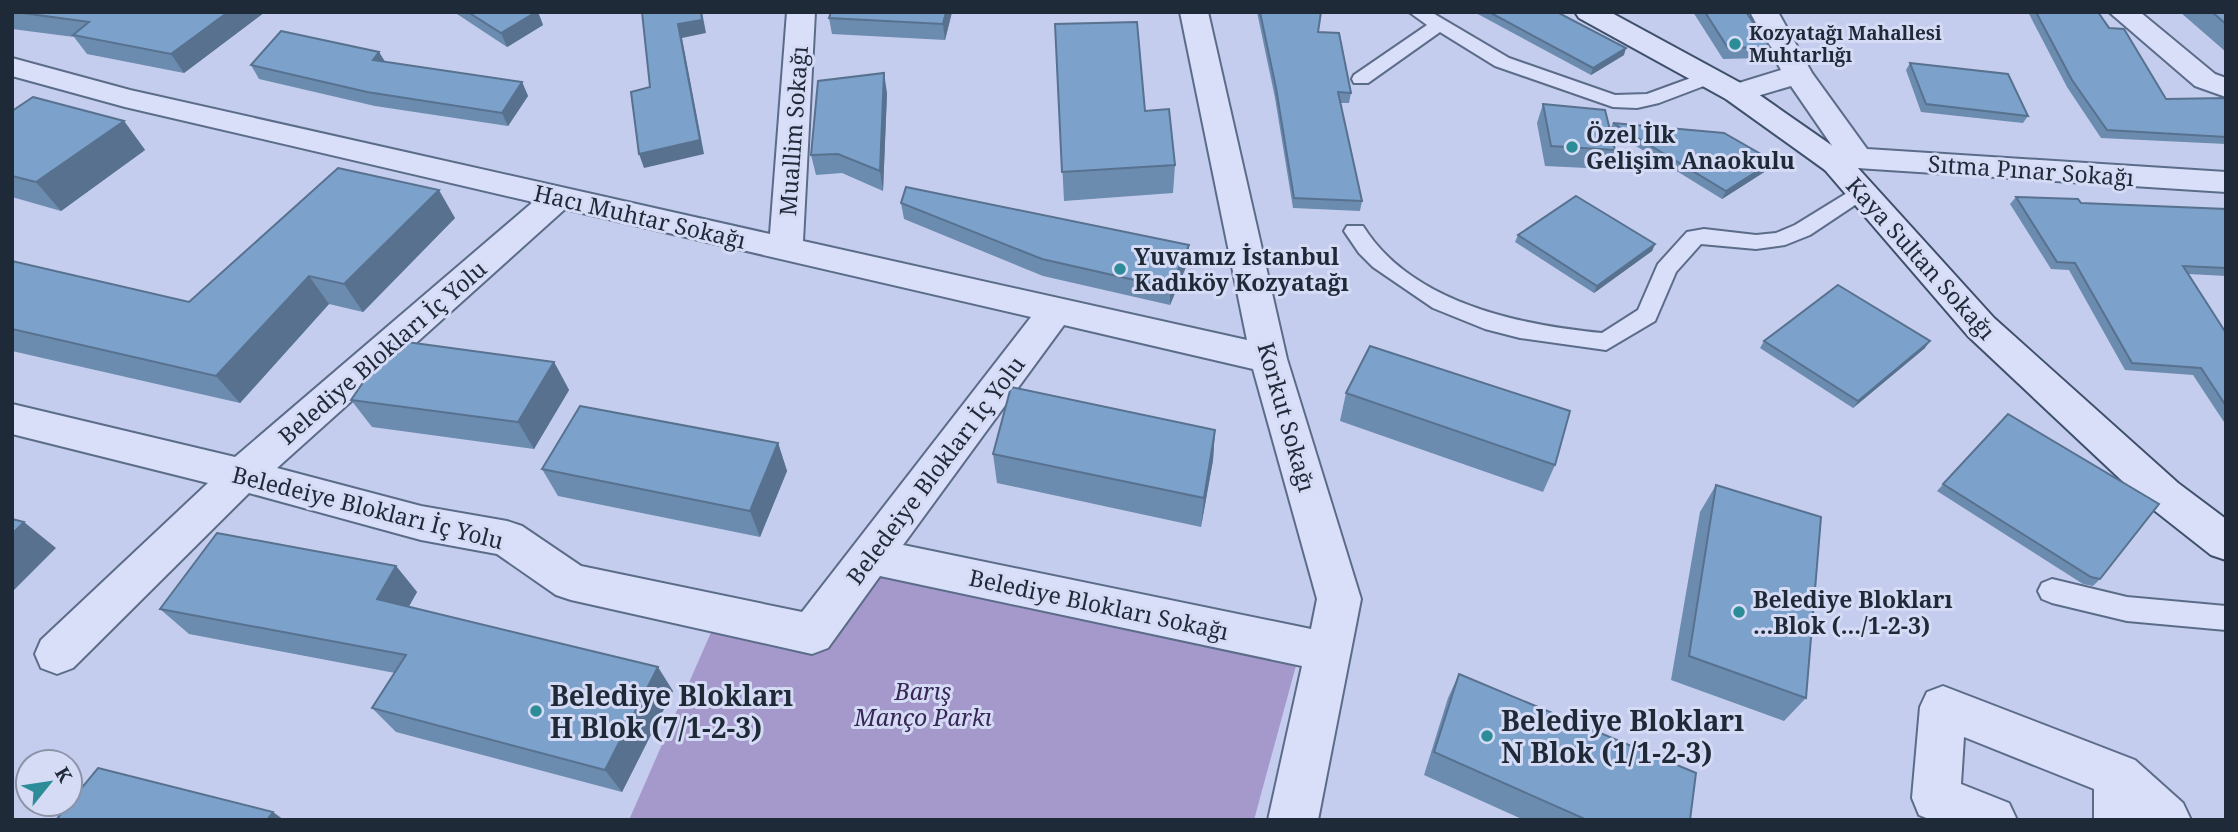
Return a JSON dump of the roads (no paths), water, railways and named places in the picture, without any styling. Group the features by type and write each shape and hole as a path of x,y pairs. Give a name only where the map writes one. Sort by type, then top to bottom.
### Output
{"street":[{"name":"Muallim Sokağı","path":"786,249 801,12"},
{"name":"Korkut Sokağı","path":"1194,12 1269,359 1339,600 1293,820"},
{"name":"Kaya Sultan Sokağı","path":"1589,12 1724,85 1851,171 1981,327 2164,495 2226,543"},
{"path":"1764,12 1851,171"},
{"path":"2123,12 2205,80 2226,88"},
{"path":"2158,12 2226,66"},
{"name":"Hacı Muhtar Sokağı","path":"12,67 125,98 1269,359"},
{"path":"1724,85 1798,74"},
{"name":"Sıtma Pınar Sokağı","path":"1851,171 2226,182"},
{"name":"Belediye Blokları İç Yolu","path":"57,654 242,475 558,198"},
{"name":"Beledeiye Blokları İç Yolu","path":"12,419 242,475 421,523 507,538 571,582 812,634 1055,311"},
{"name":"Belediye Blokları Sokağı","path":"870,556 1328,652"},
{"path":"1992,820 1936,798 1943,706 2166,820"}],"lane":[{"path":"1418,12 1502,62 1613,101 1637,102 1724,85"},
{"path":"1361,79 1440,24"},
{"path":"1355,231 1360,242 1398,276 1456,311 1501,328 1606,342 1647,315 1666,269 1695,237 1711,235 1767,242 1801,230 1851,171"},
{"path":"2052,591 2127,609 2226,618"}],"place":[{"name":"Kozyatağı Mahallesi Muhtarlığı","path":"1735,44"},
{"name":"Özel İlk Gelişim Anaokulu","path":"1572,147"},
{"name":"Yuvamız İstanbul Kadıköy Kozyatağı","path":"1120,269"},
{"name":"Belediye Blokları ...Blok (.../1-2-3)","path":"1739,612"},
{"name":"Belediye Blokları H Blok (7/1-2-3)","path":"536,711"},
{"name":"Belediye Blokları N Blok (1/1-2-3)","path":"1487,736"}],"park label":[{"name":"Barış Manço Parkı","path":"923,704"}]}
